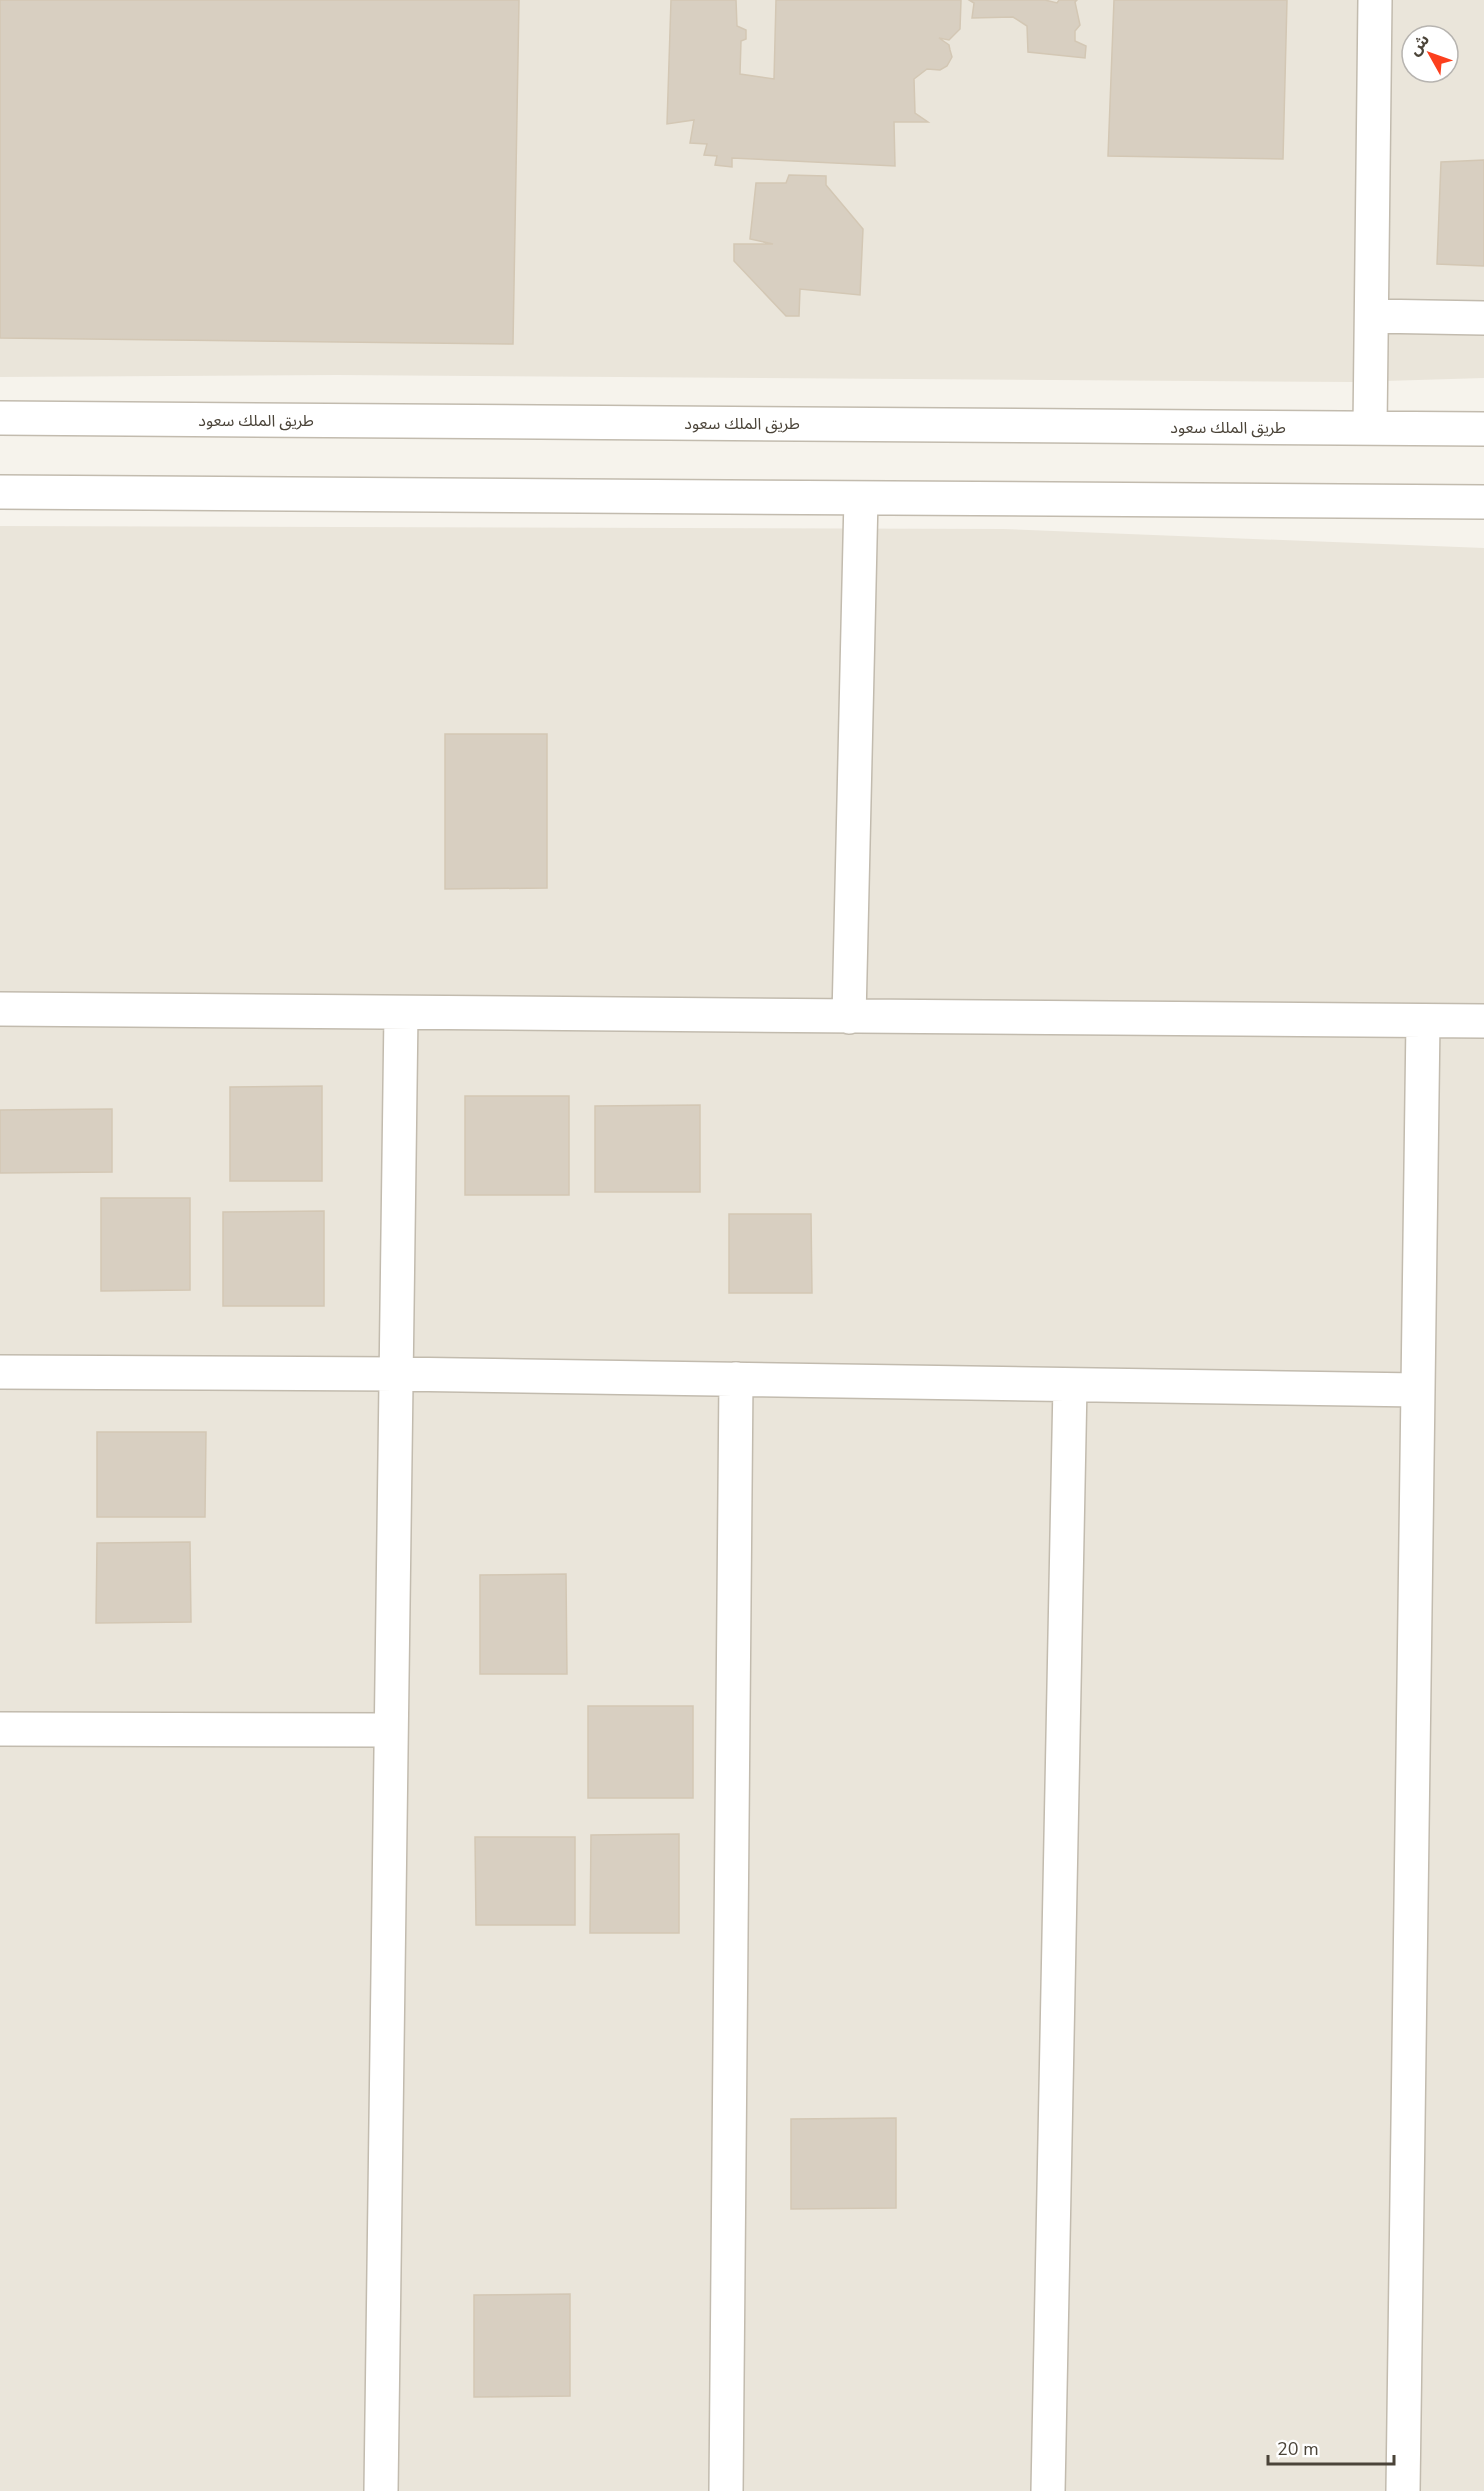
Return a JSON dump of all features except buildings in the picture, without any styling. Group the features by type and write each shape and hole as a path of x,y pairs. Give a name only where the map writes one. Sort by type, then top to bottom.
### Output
{"street":[{"path":"1370,428 1375,0"},
{"path":"1372,316 1484,318"},
{"name":"طريق الملك سعود","path":"0,418 1484,429"},
{"path":"0,492 1484,502"},
{"path":"849,1017 861,498"},
{"path":"0,1009 1484,1021"},
{"path":"381,2491 401,1013"},
{"path":"1403,2491 1423,1021"},
{"path":"0,1372 396,1374 1418,1390"},
{"path":"726,2491 736,1379"},
{"path":"1048,2491 1070,1385"},
{"path":"0,1729 391,1730"}],"shaded area":[{"path":"0,0 1484,0 1484,378 1352,382 337,375 0,377"},
{"path":"0,526 1003,529 1484,548 1484,2491 0,2491"}]}
